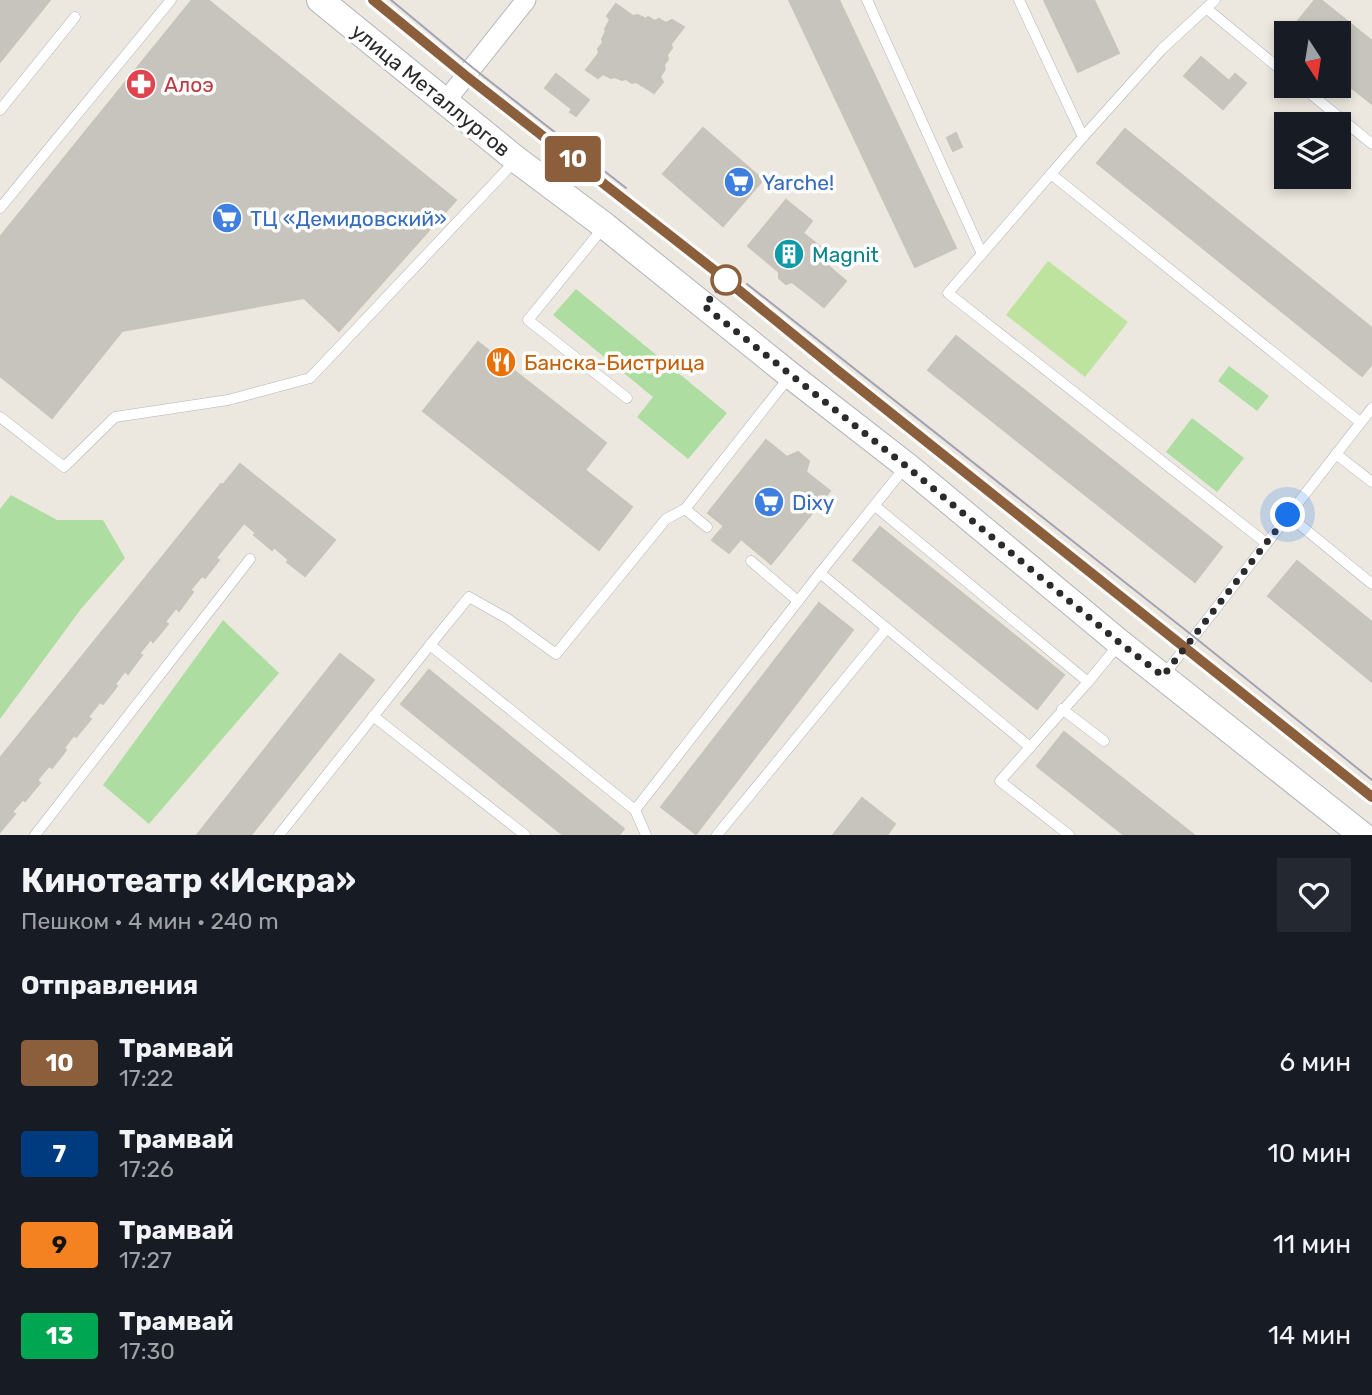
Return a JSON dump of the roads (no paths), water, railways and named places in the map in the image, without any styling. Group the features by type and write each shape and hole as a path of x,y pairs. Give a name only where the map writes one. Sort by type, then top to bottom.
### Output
{"main road":[{"name":"улица Металлургов","path":"320,0 517,160 605,226 906,466 1120,643 1362,835"}],"street":[{"path":"445,102 526,0"}],"lane":[{"path":"0,208 171,0"},
{"path":"867,0 982,254"},
{"path":"1018,0 1083,137"},
{"path":"1214,0 1162,49 948,293 1265,543"},
{"path":"1206,8 1274,64"},
{"path":"0,110 75,17"},
{"path":"1316,98 1372,144"},
{"path":"0,417 64,467 115,417 228,400 310,378 517,160"},
{"path":"1051,174 1360,422"},
{"path":"605,226 528,320 627,398"},
{"path":"279,835 470,597 508,619 556,654 666,519 685,509 790,375"},
{"path":"1163,676 1372,408"},
{"path":"1336,454 1372,482"},
{"path":"635,810 906,466"},
{"path":"875,506 1088,682"},
{"path":"685,509 708,527"},
{"path":"1288,515 1372,584"},
{"path":"35,835 250,559"},
{"path":"751,561 798,601"},
{"path":"820,573 1030,747"},
{"path":"717,835 887,628"},
{"path":"1069,835 1000,780 1120,643"},
{"path":"430,645 635,810 646,835"},
{"path":"1062,709 1104,741"},
{"path":"373,716 525,835"}],"tram line":[{"path":"373,0 1372,797"},
{"name":"10","path":"373,0 1372,797"},
{"path":"391,0 626,188"},
{"path":"747,284 1372,780"}],"place":[{"name":"Алоэ","path":"141,84"},
{"name":"Yarche!","path":"739,182"},
{"name":"ТЦ «Демидовский»","path":"227,218"},
{"name":"Magnit","path":"789,254"},
{"name":"Банска-Бистрица","path":"501,362"},
{"name":"Dixy","path":"769,502"}]}
